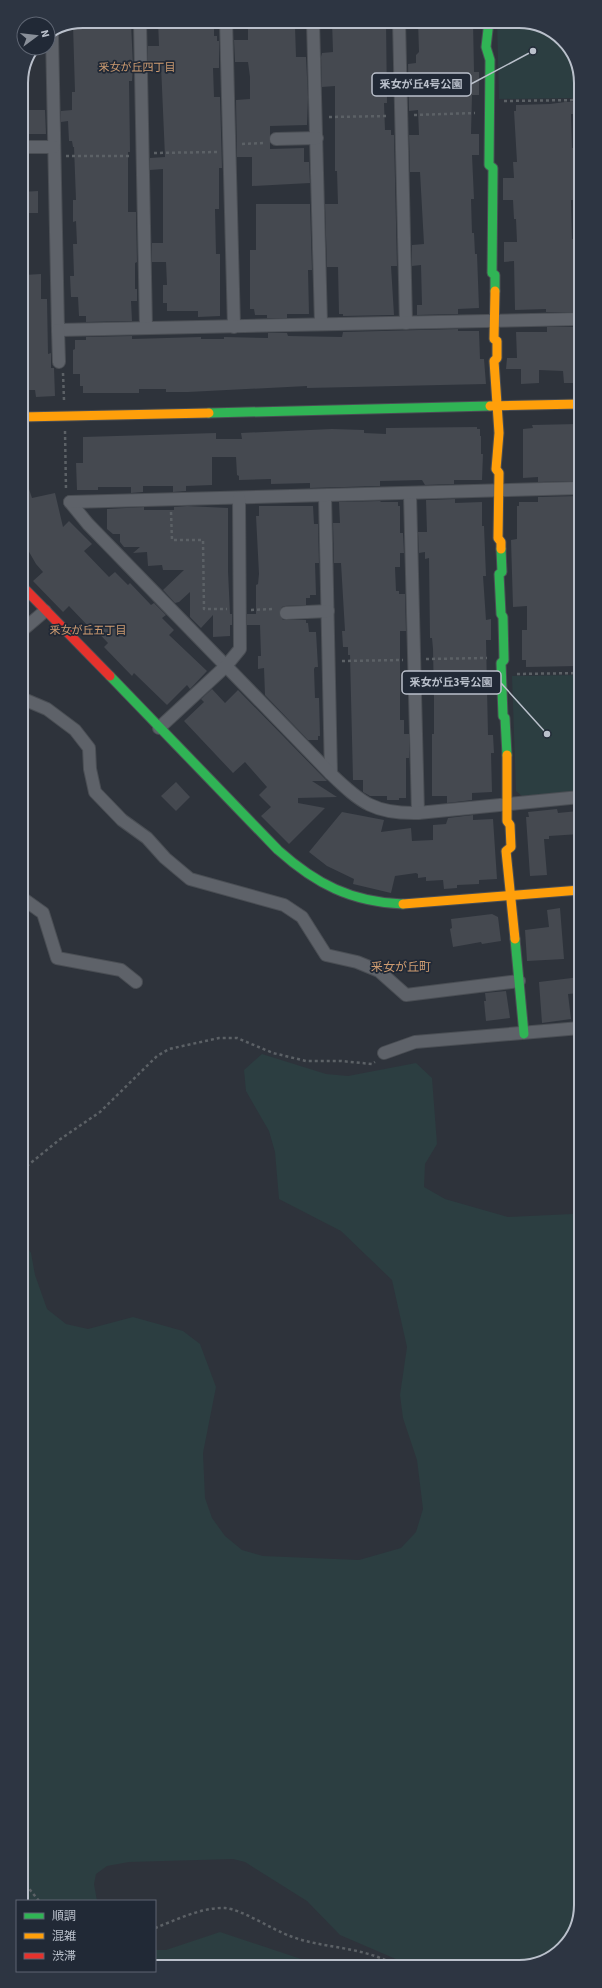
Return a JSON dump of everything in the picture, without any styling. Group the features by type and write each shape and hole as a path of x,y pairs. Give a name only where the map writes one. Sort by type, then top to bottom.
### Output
{"street":[{"path":"140,28 146,328"},
{"path":"226,28 234,327"},
{"path":"313,28 321,324"},
{"path":"399,28 406,323"},
{"path":"486,28 487,56 490,60 489,165 493,168 494,225 492,228 492,273 495,275 494,339 498,341 497,358 494,361 499,446 496,452 496,469 499,473 498,538 501,542 502,572 499,574 501,614 503,616 504,660 501,663 503,716 505,718 507,750 506,803 511,847 506,851 524,1034"},
{"path":"52,56 59,362"},
{"path":"272,141 317,138"},
{"path":"28,148 54,152"},
{"path":"58,330 574,319"},
{"path":"28,417 574,404"},
{"path":"574,488 410,494 70,502 88,524 332,774 350,792 373,808 397,813 418,813 506,803 574,797"},
{"path":"410,494 418,813"},
{"path":"325,496 332,774"},
{"path":"160,728 226,666 240,649 239,498"},
{"path":"28,593 292,863 314,879 334,890 360,899 394,904 574,891"},
{"path":"28,625 45,611"},
{"path":"286,613 328,612"},
{"path":"28,701 47,709 75,730 89,748 90,769 95,792 122,820 147,838 165,858 190,878 284,904 302,917 326,955 357,962 379,971 406,995 519,981"},
{"path":"28,902 43,913 57,958 121,970 136,982"},
{"path":"384,1053 415,1042 574,1029"}],"path":[{"path":"497,101 574,100"},
{"path":"316,117 482,113"},
{"path":"54,152 142,155 229,148 272,141"},
{"path":"171,499 172,540 203,540 204,609 247,610 286,608 286,613"},
{"path":"516,674 574,673"},
{"path":"28,1165 59,1140 100,1112 157,1056 170,1048 219,1038 237,1038 280,1055 306,1061 341,1060 372,1064 384,1053"},
{"path":"28,1888 37,1900"},
{"path":"156,1928 206,1911 226,1908 292,1937 360,1952 384,1960"}],"shaded area":[{"path":"497,28 523,28 540,32 550,37 567,55 573,72 574,98 499,99"},
{"path":"574,675 574,792 522,796 516,791 512,676"},
{"path":"262,1054 326,1074 348,1076 416,1063 432,1078 437,1144 425,1164 424,1187 445,1199 508,1217 574,1213 574,1913 567,1933 553,1949 540,1956 519,1960 398,1960 340,1935 307,1901 245,1862 233,1859 129,1862 107,1866 96,1874 94,1884 97,1900 28,1900 28,1248 31,1253 35,1275 47,1309 66,1324 88,1329 133,1317 183,1331 200,1344 216,1387 203,1453 205,1498 212,1518 225,1536 242,1550 263,1556 359,1560 401,1548 416,1532 423,1509 417,1460 403,1418 400,1395 407,1347 392,1280 341,1231 279,1199 275,1152 269,1131 246,1091 244,1070"},
{"path":"220,1932 304,1960 156,1960 156,1950 166,1950"}],"building":[{"path":"131,28 133,66 132,81 129,81 130,152 128,152 128,212 136,212 137,262 135,263 135,289 137,289 137,301 131,301 132,321 86,322 86,316 79,316 78,297 71,297 70,276 74,276 73,244 77,244 76,221 73,222 73,200 76,200 74,147 72,141 69,141 68,121 61,122 61,111 72,110 72,92 75,92 73,29"},
{"path":"158,28 211,28 214,29 214,36 217,36 217,41 219,41 219,68 213,68 214,97 220,97 222,168 219,168 219,209 215,209 216,254 220,254 220,316 198,317 198,311 167,311 167,303 163,303 163,285 167,285 166,262 152,262 152,243 163,243 163,169 150,170 150,158 165,157 161,65 148,66 148,46 159,46"},
{"path":"248,28 295,28 296,57 306,57 308,97 307,125 270,126 270,149 304,148 304,162 309,162 310,183 252,186 252,157 237,157 236,100 250,99 250,77 248,62 235,62 234,40 248,40"},
{"path":"332,28 386,28 387,103 384,103 385,130 391,130 391,135 394,135 397,266 391,266 394,315 343,316 343,314 339,314 338,267 327,267 325,204 338,204 337,171 335,171 335,86 322,87 321,57 322,53 333,52"},
{"path":"418,28 473,28 474,72 479,72 479,95 472,95 471,134 479,134 479,155 472,155 474,199 471,199 472,233 474,233 475,254 477,254 479,308 458,309 458,314 417,315 417,305 422,305 421,265 412,266 412,245 424,244 420,172 410,172 409,135 419,135 418,110 409,111 408,64 416,63 416,55 419,52"},
{"path":"574,102 574,114 571,114 572,148 574,148 574,200 571,200 572,239 574,239 574,312 546,312 546,309 515,310 514,261 504,262 504,242 517,242 513,200 503,200 503,178 514,178 513,162 517,162 514,111 516,111 516,105"},
{"path":"29,110 45,110 46,134 29,134"},
{"path":"38,191 38,213 28,213 28,192"},
{"path":"256,204 310,204 312,270 308,270 309,314 287,314 287,318 267,318 267,315 255,315 254,309 250,309 250,250 256,250"},
{"path":"41,274 41,299 47,299 48,354 51,353 51,368 54,368 55,396 36,397 35,390 28,390 28,275"},
{"path":"547,327 573,327 574,383 564,383 563,371 539,370 539,383 521,384 521,369 506,369 507,358 517,358 516,332 547,332"},
{"path":"458,329 458,331 479,331 480,359 484,359 486,384 307,388 307,386 188,392 166,392 166,389 139,389 139,393 83,393 83,386 80,386 80,374 73,374 73,350 75,349 75,340 86,340 86,337 132,336 132,339 201,337 201,339 224,339 224,337 268,338 268,333 287,333 288,336 342,337 343,332"},
{"path":"574,424 574,481 538,482 538,477 523,478 523,429 533,428 532,425"},
{"path":"477,427 477,429 480,429 481,454 483,454 482,480 454,480 454,484 425,485 422,480 380,481 380,486 310,488 310,483 271,484 271,479 239,480 239,476 237,475 236,457 212,457 212,485 186,486 186,491 173,492 173,486 143,486 143,492 131,493 131,487 98,487 98,490 77,490 76,463 83,463 83,437 216,433 216,439 242,439 241,433 332,429 364,430 364,433 386,434 386,428"},
{"path":"28,486 32,498 55,493 63,527 69,521 92,544 84,551 109,577 115,572 128,585 130,583 151,605 154,603 166,615 162,618 174,630 169,635 207,671 190,689 187,685 167,705 134,673 132,676 104,647 108,643 91,625 89,627 69,606 63,612 33,581 43,572 36,564 28,550"},
{"path":"574,496 574,666 526,667 526,660 522,660 522,630 527,630 527,606 513,607 511,540 517,539 517,506 519,506 519,502 538,502 538,497"},
{"path":"455,499 455,503 482,502 482,526 484,526 486,576 483,576 486,620 491,619 491,640 486,640 488,735 493,735 494,753 491,753 492,792 472,793 472,800 447,803 447,796 432,796 432,734 434,734 434,700 433,649 432,638 430,638 429,558 425,559 425,552 419,553 418,532 427,532 426,500"},
{"path":"339,502 398,502 398,506 400,506 400,533 403,533 404,553 400,553 400,567 395,567 396,591 399,591 399,594 405,594 406,631 400,631 400,720 404,720 404,734 409,734 409,758 406,758 406,798 399,798 399,800 387,800 387,796 370,796 363,792 363,780 353,780 350,655 348,655 348,647 343,647 342,631 345,631 341,563 334,563 333,523 340,523"},
{"path":"187,506 228,508 228,571 230,614 232,614 230,636 213,637 213,615 201,628 190,617 190,592 179,602 175,603 163,590 184,570 163,570 162,565 148,566 147,552 133,553 140,547 124,547 120,542 120,534 113,534 107,529 107,509 144,507 144,510 174,510 174,507"},
{"path":"259,506 313,506 314,524 318,524 319,563 315,563 316,595 310,595 310,598 306,598 306,605 285,606 282,607 279,613 283,620 306,620 306,623 308,623 309,632 316,632 318,667 315,667 314,669 315,698 319,698 320,736 318,736 318,740 308,740 265,695 264,668 258,669 258,656 261,656 260,625 247,625 247,614 256,614 256,585 258,584 259,574 256,516 259,516"},
{"path":"212,689 225,703 238,690 327,781 312,781 337,797 298,798 298,803 325,808 289,844 261,816 271,807 259,795 267,787 245,762 233,773 184,721 204,702 201,699"},
{"path":"176,782 190,797 176,811 161,796"},
{"path":"557,809 558,813 574,811 574,834 549,836 549,839 544,839 547,875 530,876 526,817 529,817 528,812"},
{"path":"342,812 384,820 381,832 411,828 412,841 433,840 433,825 446,824 448,818 473,815 473,820 493,819 497,879 479,880 479,884 457,885 457,888 444,889 443,880 426,881 426,877 418,878 418,874 416,873 395,876 391,893 353,884 354,879 327,866 309,852"},
{"path":"560,908 564,959 527,961 525,930 549,927 547,910"},
{"path":"492,914 498,917 501,941 482,944 481,942 453,947 450,929 452,928 451,919"},
{"path":"574,978 574,994 568,994 571,1019 542,1023 539,982"},
{"path":"506,991 510,1018 486,1021 484,1001 486,1001 485,993"}],"traffic: fast":[{"path":"488,28 486,47 490,60 489,165 493,168 492,273 495,275 495,291"},
{"path":"209,413 490,406"},
{"path":"501,549 502,572 499,574 501,614 503,617 504,660 501,663 503,716 505,718 507,755"},
{"path":"110,676 278,850 292,862 321,882 335,889 367,900 403,904"},
{"path":"515,939 524,1034"}],"traffic: slow":[{"path":"495,291 494,339 497,341 497,358 494,361 499,433 496,469 499,473 498,538 501,542 501,549"},
{"path":"490,406 574,404"},
{"path":"28,417 209,413"},
{"path":"507,755 507,821 510,825 511,847 506,851 515,939"},
{"path":"403,904 574,890"}],"traffic: jam":[{"path":"28,592 110,676"}],"place":[{"name":"釆女が丘4号公園","path":"533,51"},
{"name":"釆女が丘3号公園","path":"547,734"}],"district":[{"name":"釆女が丘四丁目","path":"137,67"},
{"name":"釆女が丘五丁目","path":"88,630"},
{"name":"釆女が丘町","path":"401,967"}]}
